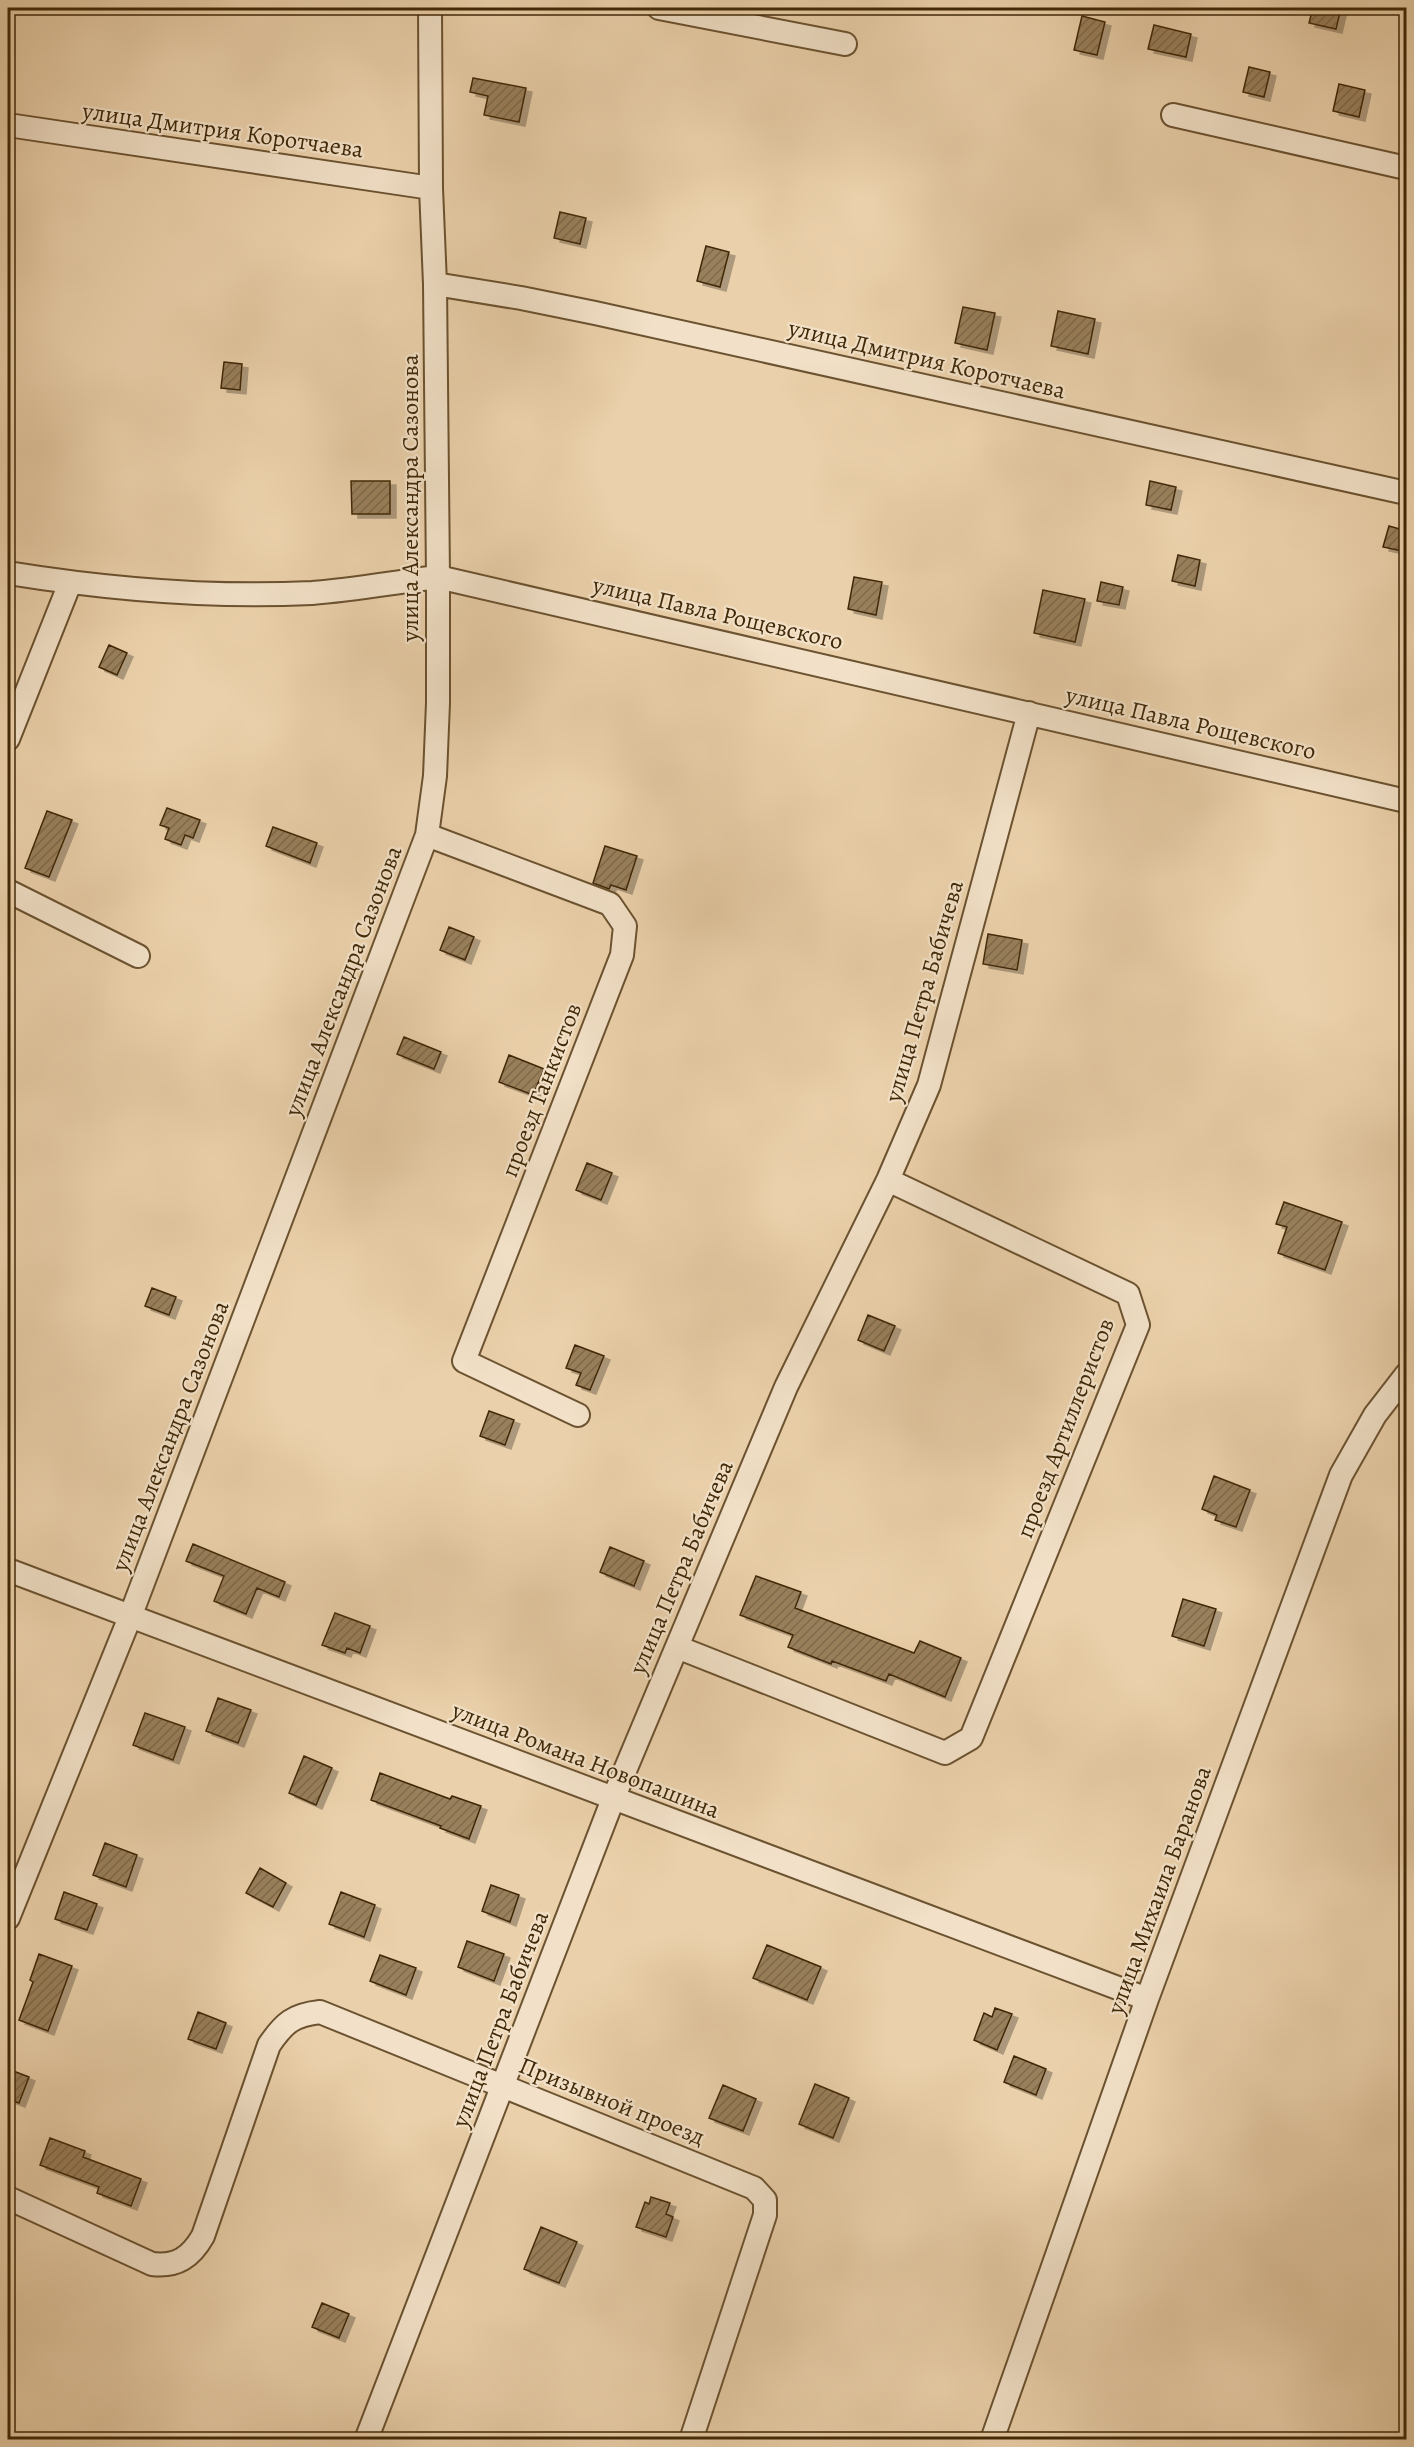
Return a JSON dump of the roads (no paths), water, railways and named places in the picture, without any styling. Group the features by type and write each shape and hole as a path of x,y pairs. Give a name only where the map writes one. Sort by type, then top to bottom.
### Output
{"street":[{"name":"улица Александра Сазонова","path":"8,1918 130,1617 427,834 435,776 438,577 430,8"},
{"path":"659,8 845,44"},
{"path":"1173,115 1407,168"},
{"name":"улица Дмитрия Коротчаева","path":"8,125 431,188"},
{"name":"улица Дмитрия Коротчаева","path":"435,284 595,313 1407,493"},
{"name":"улица Павла Рощевского","path":"8,573 70,583 232,595 314,592 438,577 1407,801"},
{"path":"8,739 70,583"},
{"name":"улица Петра Бабичева","path":"366,2439 613,1799 786,1387 888,1180 929,1085 1029,712"},
{"name":"проезд Танкистов","path":"427,834 610,903 625,926 622,955 464,1361 578,1415"},
{"path":"8,891 138,956"},
{"name":"проезд Артиллеристов","path":"677,1647 945,1753 971,1738 1138,1324 1128,1294 888,1180"},
{"name":"улица Михаила Баранова","path":"992,2439 1147,2000 1341,1475 1375,1415 1407,1375"},
{"name":"улица Романа Новопашина","path":"8,1570 1147,2000"},
{"name":"Призывной проезд","path":"8,2198 152,2264 164,2265 184,2259 194,2251 203,2236 269,2045 281,2028 293,2018 320,2012 754,2188 765,2200 765,2215 691,2439"}]}
